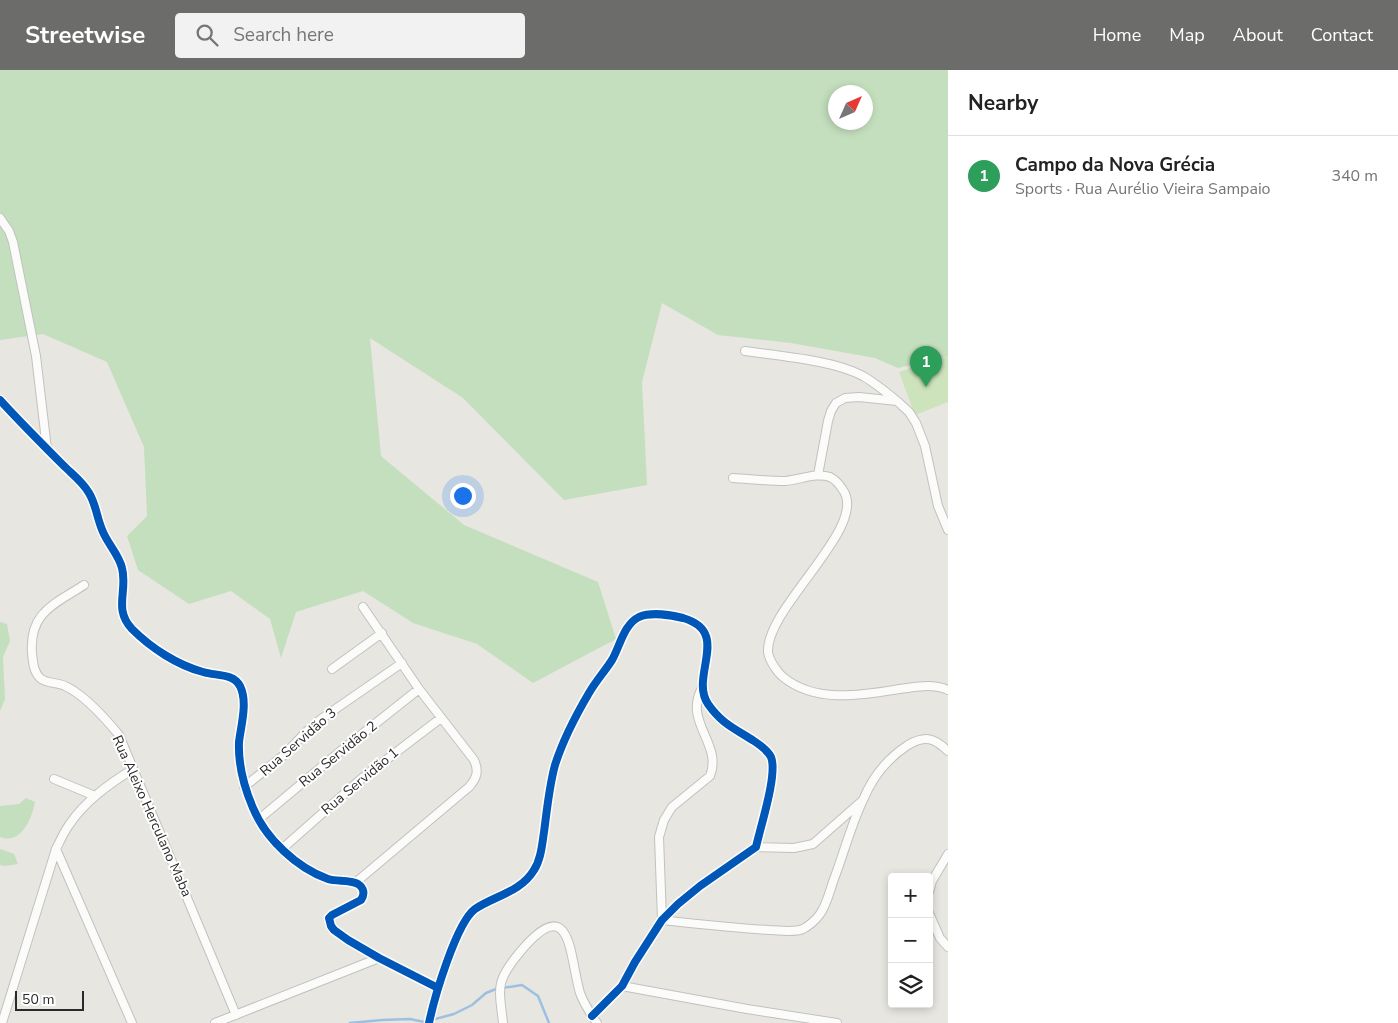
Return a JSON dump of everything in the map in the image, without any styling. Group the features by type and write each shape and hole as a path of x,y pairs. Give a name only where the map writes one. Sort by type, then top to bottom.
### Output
{"street":[{"path":"0,218 14,242 36,356 47,449"},
{"path":"746,351 848,369 873,382 897,401 909,412 916,423 925,446 938,506 948,530"},
{"path":"818,475 828,421 831,411 836,404 845,398 859,397 897,401"},
{"path":"0,400 82,484 91,496 103,533 122,567 124,578 123,616 132,629 154,648 180,664 232,678 239,683 243,699 240,742 242,776 244,787 258,820 282,850 300,865 330,880 355,883 363,890 364,896 361,900 329,918 331,926 340,934 379,958 438,988"},
{"path":"732,478 786,480 803,479 818,475 830,477 839,484 848,496 848,510 840,529 778,620 770,638 768,652 774,666 782,677 798,686 820,694 842,696 922,686 939,686 948,690"},
{"name":"Rua Aleixo Herculano Maba","path":"84,585 48,609 39,618 34,628 32,641 34,669 38,676 44,680 71,690 104,717 119,735 236,1014"},
{"path":"355,883 469,787 477,774 474,760 419,689 363,607"},
{"path":"429,1023 449,956 466,919 481,906 513,890 534,871 541,855 549,793 555,765 570,728 589,692 611,661 627,628 640,616 655,614 684,619 699,627 706,636 709,650 702,688 695,704 697,715 714,760 710,776 672,808 664,820 659,837 662,920"},
{"path":"332,669 382,633"},
{"name":"Rua Servidão 3","path":"244,787 278,761 321,719 402,663"},
{"path":"702,688 705,700 725,725 756,742 764,748 771,758 773,771 756,847"},
{"name":"Rua Servidão 2","path":"258,820 419,689"},
{"name":"Rua Servidão 1","path":"282,850 361,778 441,718"},
{"path":"662,920 746,929 788,931 800,930 811,924 820,914 827,898 862,800 884,765 900,750 918,739 932,739 940,743 948,751"},
{"path":"2,1023 56,849 68,826 81,809 112,782 133,769"},
{"path":"54,779 95,796"},
{"path":"503,1023 499,993 500,984 512,963 532,937 547,927 554,926 562,930 567,936 571,946 583,1002 595,1020 622,986 634,962 662,920 678,904 700,886 756,847 794,848 812,844 862,800"},
{"path":"56,849 132,1023"},
{"path":"933,879 948,854"},
{"path":"931,918 940,938 948,947"},
{"path":"215,1023 379,958"},
{"path":"622,986 837,1023"}],"green space":[{"path":"0,70 948,70 948,356 898,368 875,358 791,343 718,335 662,303 642,382 647,485 564,500 463,398 370,338 381,456 464,525 598,582 616,639 533,683 477,644 413,623 363,591 296,612 281,658 270,619 231,591 189,604 138,570 127,536 147,516 144,447 107,362 43,334 0,340"},
{"path":"948,356 948,402 915,415 899,372"},
{"path":"0,622 7,624 10,641 3,657 5,699 0,711"},
{"path":"26,798 35,802 31,816 24,829 14,837 0,837 0,806 19,804"},
{"path":"0,849 14,854 18,864 0,865"}],"waterway":[{"path":"350,1023 410,1019 424,1022 454,1014 472,1005 486,993 496,989 522,985 538,996 549,1023"}],"cycle path":[{"path":"0,400 87,489 103,532 121,563 123,576 122,607 126,622 147,643 174,660 193,669 229,677 240,686 244,699 239,742 242,776 259,820 274,841 305,868 328,879 354,882 363,889 361,900 329,918 331,926 348,940 379,958 438,988"},
{"path":"429,1023 453,945 468,917 482,904 515,889 534,870 540,857 551,782 558,756 579,710 612,660 626,630 634,620 644,615 661,614 683,618 697,625 705,633 707,656 703,693 708,704 723,721 759,744 771,757 773,765 768,801 756,847 700,886 662,920 622,986 592,1016"}],"place":[{"name":"Campo da Nova Grécia","path":"926,387"}]}
